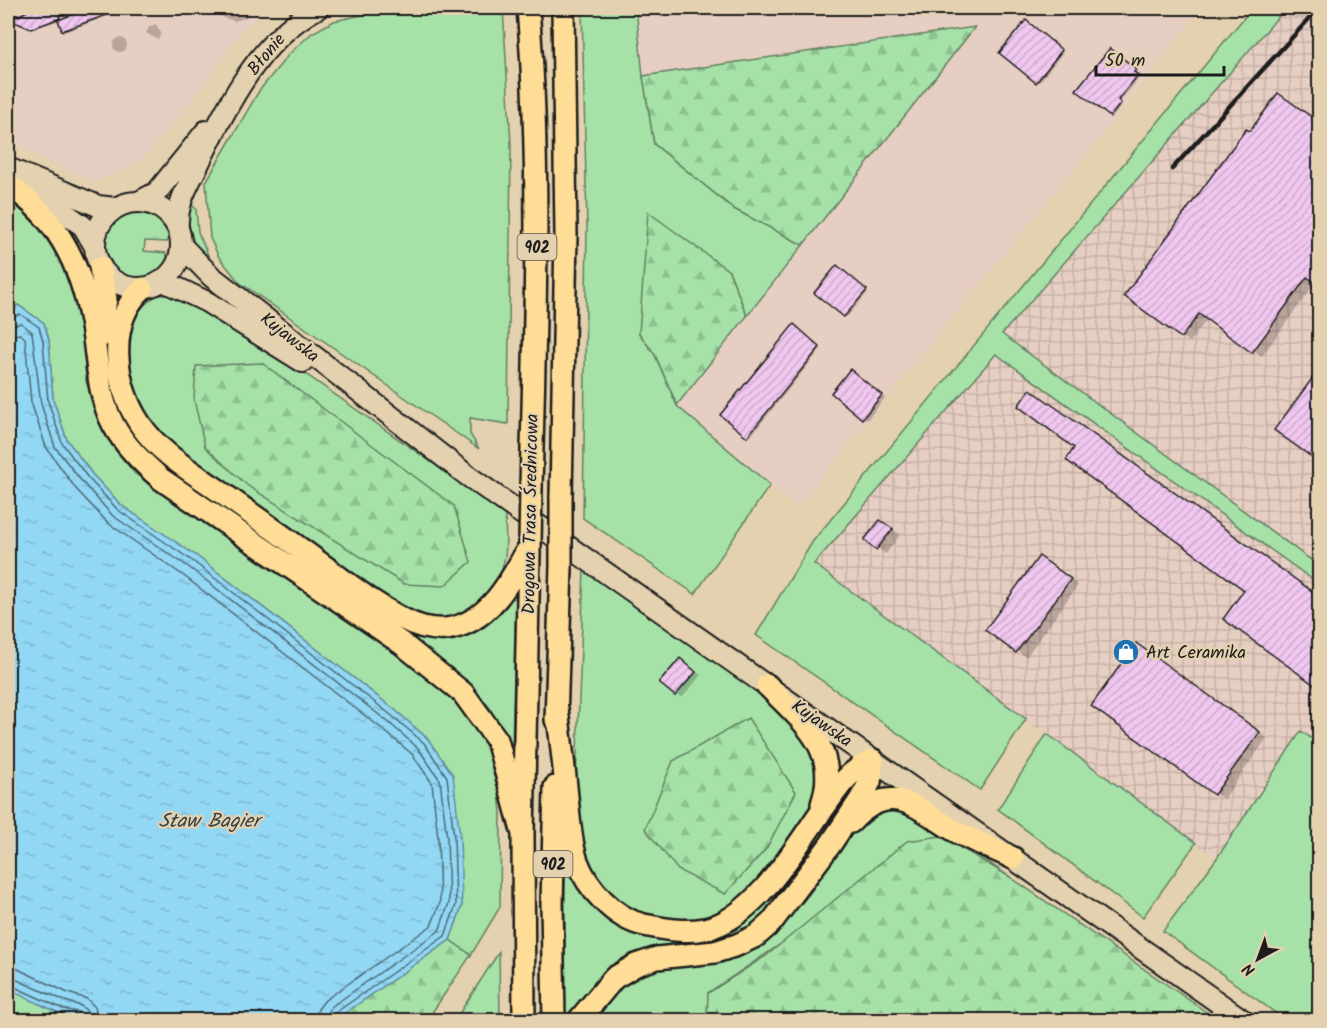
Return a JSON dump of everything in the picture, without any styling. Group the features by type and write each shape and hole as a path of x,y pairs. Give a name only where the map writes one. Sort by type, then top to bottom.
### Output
{"main road":[{"name":"Drogowa Trasa Średnicowa","path":"525,1020 523,834 537,198 535,95 528,8"},
{"name":"Drogowa Trasa Średnicowa","path":"554,1020 552,903 561,567 566,244 563,8"},
{"path":"8,185 45,215 74,259 89,310 98,382 113,423 134,453 160,479 401,643 463,693 497,740 523,834"},
{"path":"98,382 100,336 106,299 100,267"},
{"path":"142,289 125,309 118,346 119,366 131,409 149,436 187,469 375,602 417,626 432,629 461,626 481,614 494,602 516,572 530,545"},
{"path":"767,685 822,747 828,769 827,787 810,828"},
{"path":"556,708 571,838 577,861 590,887 614,909 639,924 668,930 694,930 718,925 742,912 854,769 873,760"},
{"path":"579,1020 614,978 636,965 657,958 715,952 756,936 785,906 830,845 870,782 873,760"},
{"path":"830,845 860,812 892,800 910,802 957,833 1013,858"}],"street":[{"name":"Błonie","path":"138,202 158,192 225,110 273,42 318,8"},
{"name":"Błonie","path":"180,237 178,203 225,110"},
{"path":"8,170 98,206 115,208 138,202 160,208 180,237 176,266 163,281 142,289 121,286 110,279 100,267 94,245 83,225 8,170"},
{"path":"94,245 98,227 115,208"},
{"name":"Kujawska","path":"180,237 211,276 468,476 1243,1020"},
{"name":"Kujawska","path":"163,281 216,307 400,425"}],"shaded area":[{"path":"8,8 267,8 244,28 203,87 149,153 125,171 93,182 8,141"},
{"path":"636,8 1202,8 1106,130 797,508 677,405 975,27 643,76"},
{"path":"1286,8 1319,8 1319,566 1002,334"},
{"name":"Art Ceramika","path":"997,354 1319,584 1319,864 1286,909 813,564"}],"green space":[{"path":"395,8 503,8 511,144 508,424 470,418 470,434 479,449 239,282 219,257 210,238 206,182 259,91 289,54 312,33 334,21"},
{"path":"582,8 636,8 643,76 654,144 734,209 803,245 747,316 729,271 639,333 655,355 677,406 770,485 695,594 583,518 587,226"},
{"path":"1252,8 1286,8 1002,334 1319,566 1319,584 996,354 814,564 1026,719 980,790 756,635 813,541"},
{"path":"975,27 803,245 734,209 654,144 643,76"},
{"path":"8,192 64,255 82,316 86,381 97,416 112,444 134,473 264,565 329,605 442,685 469,712 485,736 496,766 501,812 500,907 471,955 450,940 462,906 428,739 395,710 198,557 121,505 92,474 67,440 53,399 49,340 44,323 18,305 8,316"},
{"path":"187,200 196,209 198,232 212,264 196,252 186,213"},
{"path":"137,212 157,218 170,236 167,242 145,241 144,251 166,253 168,259 152,274 136,278 122,273 111,262 106,248 107,233 117,220"},
{"path":"648,212 729,271 747,316 677,405 655,355 639,333"},
{"path":"117,293 123,296 133,426 442,639 472,631 497,614 510,597 516,599 512,748 509,749 490,708 469,684 151,456 123,417 110,380 108,340"},
{"path":"157,295 174,295 257,340 505,514 506,551 502,570 496,583 480,605 469,613 443,621 428,620 402,611 159,436 148,420 132,383 127,344 131,325 141,309"},
{"path":"262,363 454,506 471,562 444,586 404,584 248,486 205,447 194,400 196,366"},
{"path":"584,569 738,676 791,722 820,763 816,801 756,888 738,905 714,917 690,922 655,920 630,909 605,892 588,864 578,831 576,780"},
{"path":"748,718 796,792 766,849 725,894 678,870 645,829 673,761"},
{"path":"1301,731 1319,744 1319,1020 1285,1020 1163,931 1217,858"},
{"path":"1047,734 1196,843 1143,917 998,809"},
{"path":"853,780 866,781 776,904 753,926 730,937 606,972 579,1003 572,1020 565,1020 565,865 569,865 594,904 709,935"},
{"path":"910,808 1010,877 941,836 708,993 707,1020 590,1020 602,1002 634,977 653,968 752,942 769,935 783,924 807,897 859,821 871,811"},
{"path":"941,836 1010,877 1218,1020 707,1020 708,993 766,956 907,841"},
{"path":"450,940 471,955 427,1020 335,1020"},
{"path":"499,952 500,1020 455,1020"},
{"path":"8,989 61,1014 88,1020 8,1020"}],"water":[{"name":"Staw Bagier","path":"18,305 44,323 49,340 53,399 67,440 92,474 121,505 198,557 395,710 428,739 453,775 460,837 462,906 450,940 335,1020 88,1020 61,1014 8,989 8,316"}],"building":[{"path":"33,8 56,8 60,18 31,29 10,20"},
{"path":"90,8 123,9 62,31 58,20"},
{"path":"1026,20 1062,50 1036,83 999,53"},
{"path":"1110,48 1136,69 1134,72 1138,75 1118,100 1121,103 1110,117 1076,90"},
{"path":"1278,93 1320,123 1320,286 1307,277 1252,353 1199,314 1181,338 1124,296 1246,129 1250,131"},
{"path":"837,265 867,290 844,317 814,293"},
{"path":"794,324 820,347 747,437 720,415"},
{"path":"1320,368 1320,463 1274,430"},
{"path":"850,369 882,395 862,419 831,393"},
{"path":"1030,389 1320,597 1320,689 1223,619 1244,590 1066,460 1074,448 1018,406"},
{"path":"880,520 893,529 876,550 864,540"},
{"path":"1039,556 1071,579 1016,653 985,630"},
{"path":"1136,643 1260,732 1214,795 1091,706"},
{"path":"680,658 696,672 675,696 659,683"}],"railway":[{"path":"1172,169 1319,8"}],"place":[{"name":"Art Ceramika","path":"1126,652"}]}
